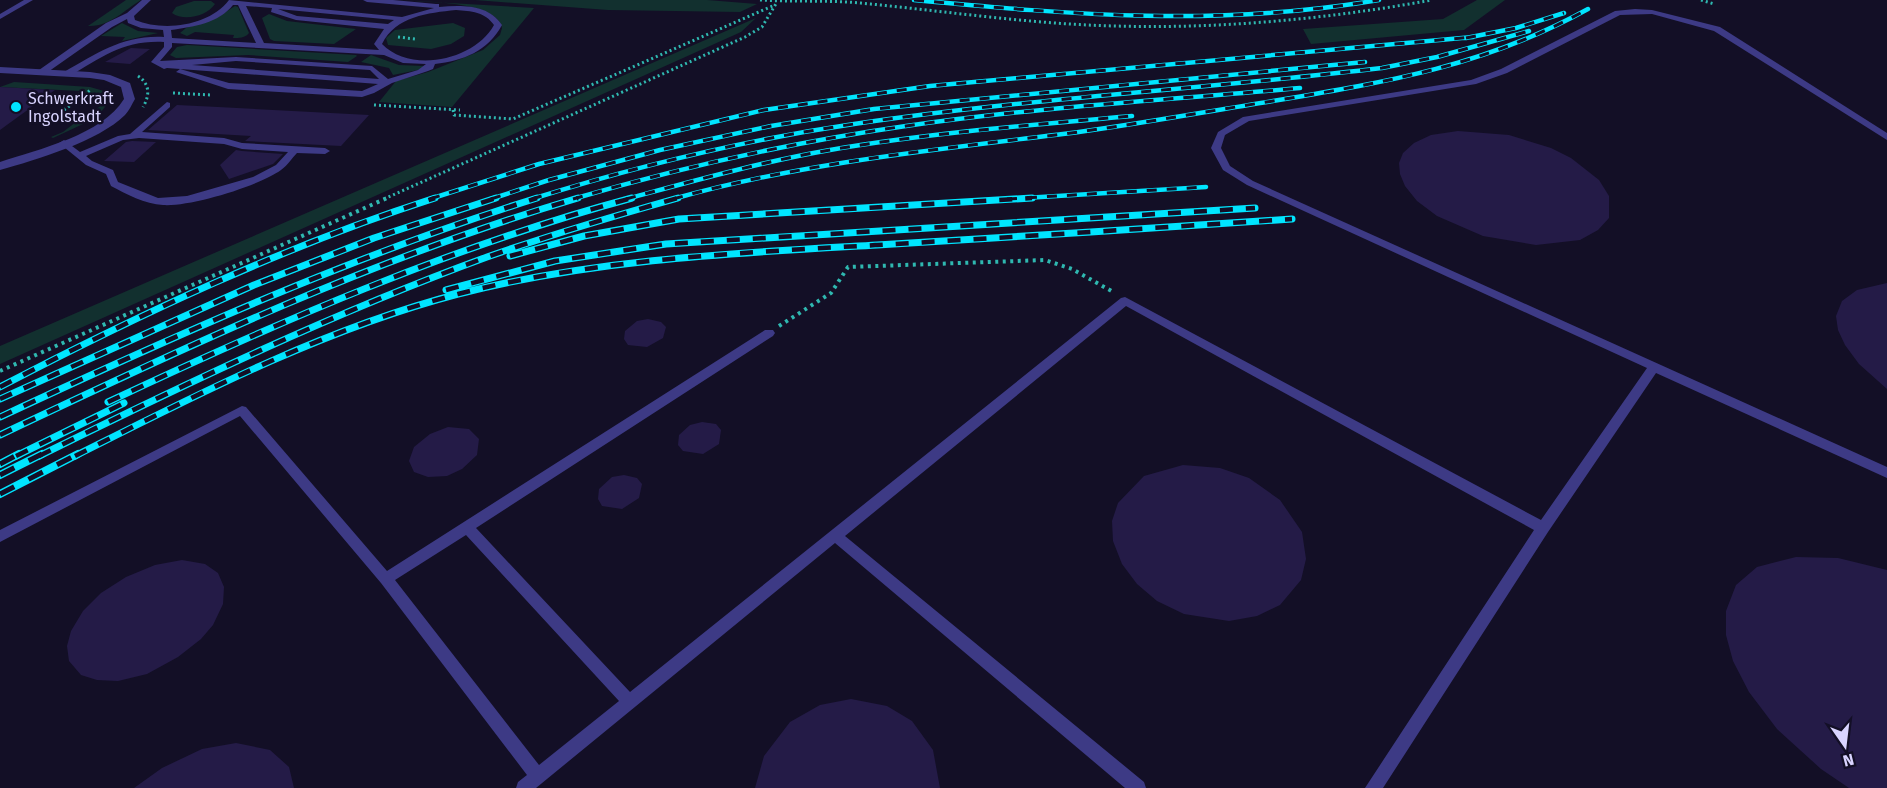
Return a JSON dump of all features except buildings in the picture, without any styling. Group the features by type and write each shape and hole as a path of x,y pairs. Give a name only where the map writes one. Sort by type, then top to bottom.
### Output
{"street":[{"path":"0,70 117,80 126,85 131,95 129,104 110,122 64,143 0,166"}],"lane":[{"path":"0,17 29,0"},
{"path":"42,72 109,25 130,15 135,8 147,0"},
{"path":"67,74 115,46 140,40 167,39 382,53 394,59 431,62 472,51 487,43 496,33 498,25 494,18 485,12 367,0"},
{"path":"130,15 131,21 139,26 167,28 200,22 235,2 403,20"},
{"path":"235,2 247,16 261,45"},
{"path":"259,4 296,18 390,27"},
{"path":"247,16 269,8"},
{"path":"382,53 378,44 381,35 390,27 420,14 456,8"},
{"path":"1887,137 1717,28 1635,10 1618,13 1504,70 1473,82 1246,120 1221,134 1216,148 1226,168 1250,183 1887,473"},
{"path":"167,28 168,47 155,62 228,86 362,94 374,92 387,82 422,71 430,67 431,62"},
{"path":"82,43 115,46"},
{"path":"160,65 236,59 341,65 372,68 387,82"},
{"path":"160,65 387,82"},
{"path":"80,155 134,135 167,105"},
{"path":"134,135 224,141 249,147 325,151"},
{"path":"64,143 94,167 110,172 112,180 118,186 156,201 170,202 199,197 268,173 279,167 294,150"},
{"path":"524,788 1125,301 1543,528"},
{"path":"386,579 770,333"},
{"path":"1373,788 1543,528 1653,368"},
{"path":"0,536 242,410 386,579 538,776"},
{"path":"467,527 630,702"},
{"path":"836,536 1138,788"}],"path":[{"path":"760,0 776,3 849,2 1092,24 1173,26 1304,21 1432,0"},
{"path":"1701,0 1714,4"},
{"path":"453,110 454,115 513,119 776,3"},
{"path":"0,371 745,37 762,27 776,3"},
{"path":"133,74 143,79 150,93 141,111"},
{"path":"64,110 95,86"},
{"path":"770,333 831,293 848,267 1045,260 1099,282 1125,301"}],"green space":[{"path":"126,0 141,0 110,21 88,26"},
{"path":"475,0 707,0 757,4 740,12 608,10"},
{"path":"1477,0 1505,0 1464,30 1311,44 1303,29 1443,19"},
{"path":"194,1 211,1 215,4 207,12 195,16 183,17 172,13 176,7"},
{"path":"442,3 534,8 452,107 379,102 396,81 428,72 483,50 500,35 502,28 497,19 487,12 473,7"},
{"path":"235,6 238,7 249,33 246,36 233,38 234,35 195,32 187,36 180,33 186,28 218,17"},
{"path":"269,14 287,21 356,29 334,44 274,41 270,39 262,18"},
{"path":"756,18 741,32 0,364 0,346"},
{"path":"122,23 138,31 158,33 122,41 125,37 101,36"},
{"path":"453,23 465,28 464,36 451,44 431,49 388,45 386,38 395,30"},
{"path":"187,45 357,56 348,62 248,55 176,58 170,55 177,47"},
{"path":"371,55 399,65 424,66 423,69 393,75 389,68 361,62"},
{"path":"14,82 90,87 104,91 109,102 96,118 53,138 51,137 63,132 76,122 42,120 45,118 82,121 104,103 68,101 80,91 0,87"}],"railway":[{"path":"914,0 1089,14 1146,16 1261,14 1379,0"},
{"path":"673,199 818,167 916,152 1116,127 1396,79 1511,45 1550,29 1588,9"},
{"path":"1469,37 1516,28 1564,13"},
{"path":"532,199 692,155 813,130 986,107 1382,68 1437,57 1529,31"},
{"path":"430,199 539,164 764,110 930,86 1469,37"},
{"path":"491,199 549,180 660,150 771,126 874,109 1365,62"},
{"path":"573,199 738,156 906,126 1054,109 1300,88"},
{"path":"626,199 753,166 830,150 943,134 1132,116"},
{"path":"1007,199 1206,187"},
{"path":"0,387 106,333 214,283 323,238 435,198"},
{"path":"0,399 254,285 374,238 496,198"},
{"path":"0,417 265,298 400,245 537,198"},
{"path":"0,435 213,336 357,275 503,221 578,198"},
{"path":"108,402 236,343 366,288 497,239 632,198"},
{"path":"39,456 204,376 373,302 487,257 678,198"},
{"path":"510,256 584,236 679,219 1032,198"},
{"path":"446,290 555,261 666,244 1255,208"},
{"path":"75,456 168,409 310,344 408,308 510,282 666,259 1292,219"},
{"path":"16,456 124,403"},
{"path":"0,464 19,454"},
{"path":"0,475 42,454"},
{"path":"0,494 78,454"}],"place":[{"name":"Schwerkraft Ingolstadt","path":"16,107"}]}
